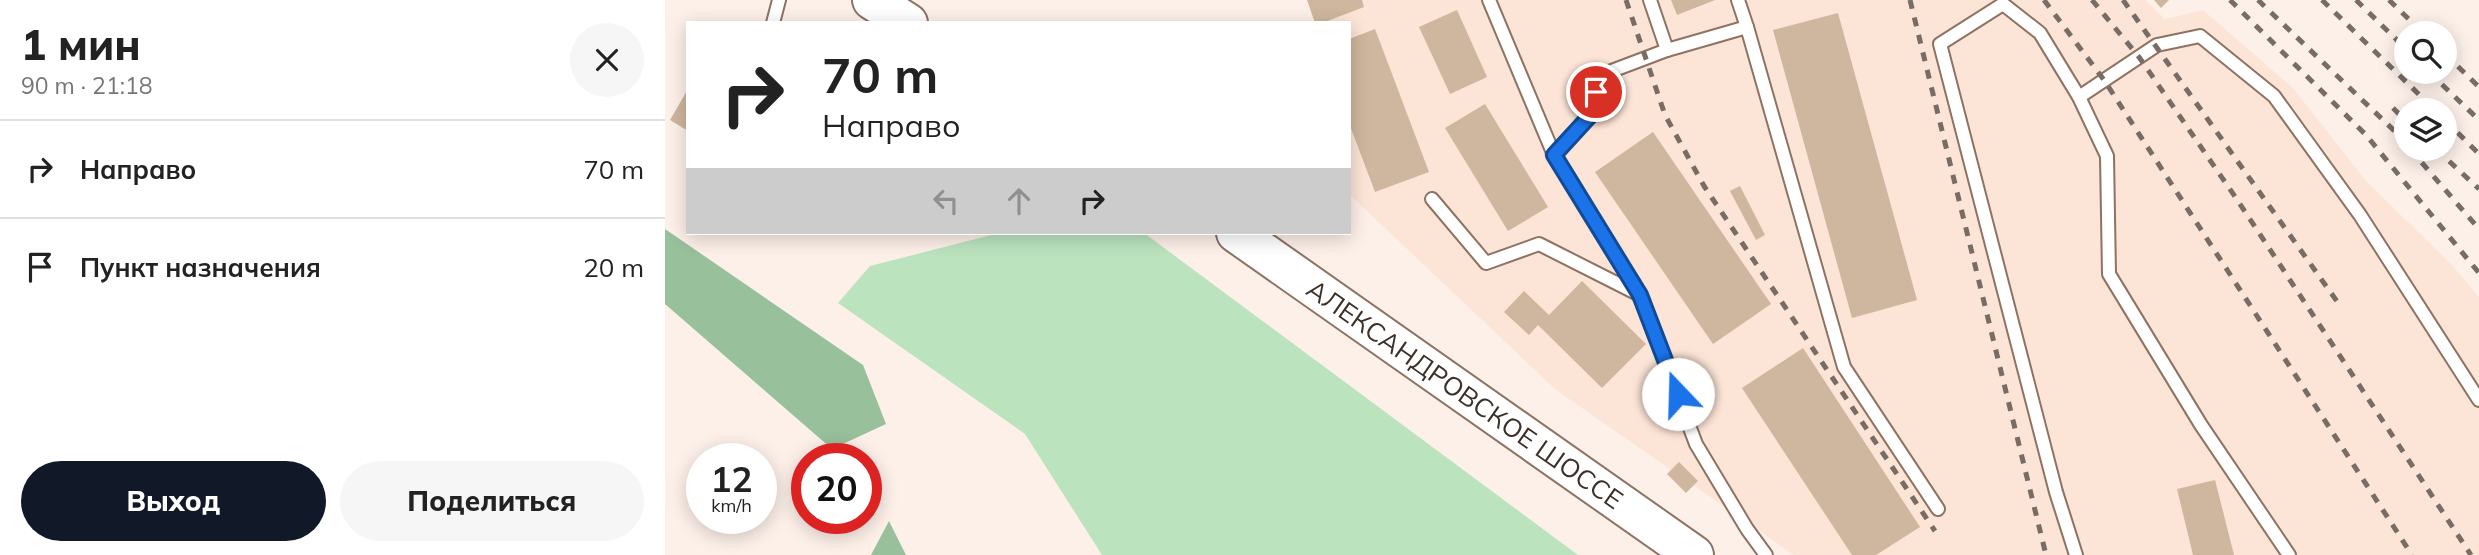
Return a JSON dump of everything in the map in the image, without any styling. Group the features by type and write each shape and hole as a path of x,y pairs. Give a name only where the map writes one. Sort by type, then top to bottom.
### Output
{"main road":[{"path":"872,0 905,21"},
{"name":"АЛЕКСАНДРОВСКОЕ ШОССЕ","path":"1239,235 1694,555"}],"lane":[{"path":"774,21 779,0"},
{"path":"1489,0 1554,155 1640,295 1696,444 1747,529 1766,555"},
{"path":"1650,0 1667,50"},
{"path":"1738,0 1844,367 1938,509"},
{"path":"2076,555 2052,479 1940,44 2003,4 2040,33 2079,97 2107,156 2109,274 2201,425 2289,555"},
{"path":"1554,155 1599,106 1593,78 1667,50 1747,27"},
{"path":"2079,97 2157,45 2200,36 2274,96 2360,215 2479,400"},
{"path":"1432,199 1486,262 1539,244 1640,295"}],"shaded area":[{"path":"1312,0 2145,0 2165,19 2203,10 2293,88 2366,181 2451,264 2479,297 2479,555 1794,555 1556,390 1351,196 1351,21 1316,21"}],"green space":[{"path":"665,229 863,365 886,424 845,443 825,443 665,304"},
{"path":"991,235 1147,235 1578,555 1102,555 1025,434 838,303 870,266"},
{"path":"889,521 906,555 871,555"}],"building":[{"path":"1307,0 1362,0 1364,7 1327,21 1314,21"},
{"path":"1671,0 1715,0 1677,15"},
{"path":"2154,0 2169,0 2161,8"},
{"path":"1457,10 1487,77 1450,94 1419,27"},
{"path":"1838,13 1917,300 1852,318 1773,30"},
{"path":"1375,29 1429,172 1375,192 1351,128 1351,38"},
{"path":"686,92 686,130 670,120"},
{"path":"1485,104 1548,207 1508,231 1445,128"},
{"path":"1653,132 1771,304 1713,344 1595,172"},
{"path":"1740,186 1765,235 1756,240 1730,191"},
{"path":"1582,281 1646,344 1602,388 1538,325 1529,335 1504,312 1524,291 1549,315"},
{"path":"1803,348 1920,527 1876,555 1852,555 1742,388"},
{"path":"1679,462 1698,481 1686,493 1667,474"},
{"path":"2215,480 2234,555 2193,555 2177,489"}],"railway":[{"path":"1626,0 1665,115 1704,186 1935,531"},
{"path":"1910,0 2046,555"},
{"path":"2044,0 2104,80 2412,555"},
{"path":"2092,0 2139,57 2236,198 2471,555"},
{"path":"2123,0 2341,307"},
{"path":"2230,0 2366,135 2479,273"},
{"path":"2258,0 2394,130"},
{"path":"2322,0 2423,98"},
{"path":"2356,0 2394,37"},
{"path":"2389,0 2411,21"},
{"path":"2457,66 2479,87"},
{"path":"2442,84 2479,120"},
{"path":"2457,132 2479,154"},
{"path":"2420,161 2479,229"},
{"path":"2449,161 2479,189"}],"route":[{"path":"1596,92 1599,106 1554,155 1640,295 1678,394"}]}
